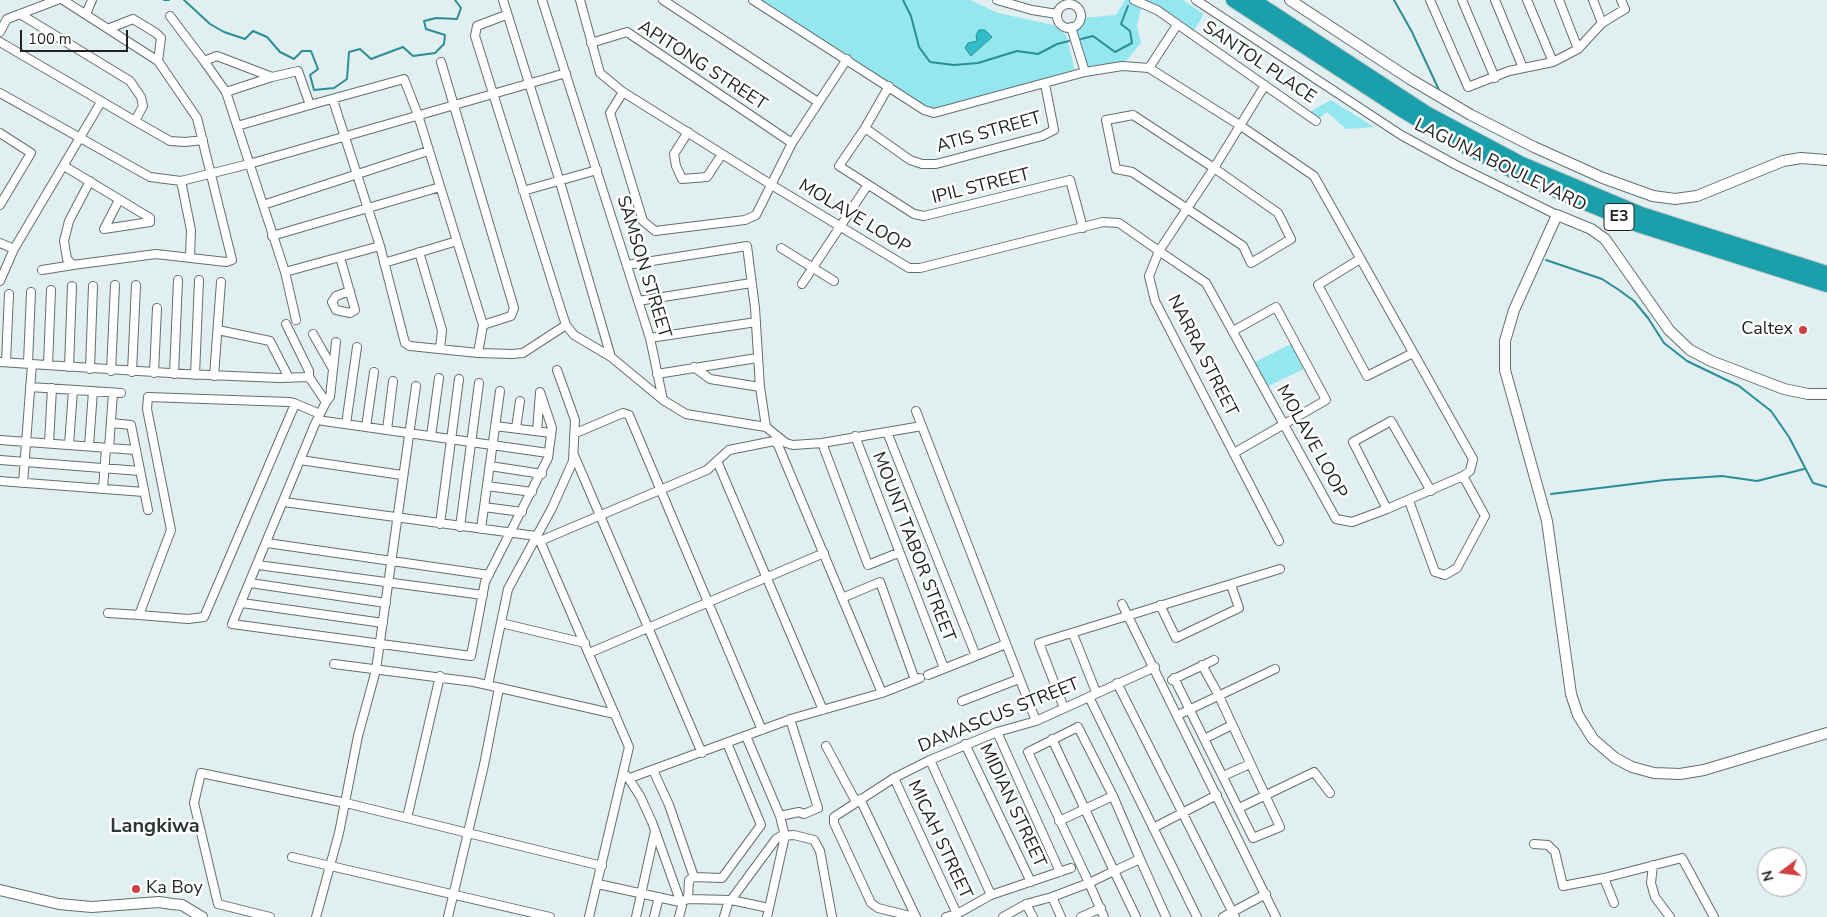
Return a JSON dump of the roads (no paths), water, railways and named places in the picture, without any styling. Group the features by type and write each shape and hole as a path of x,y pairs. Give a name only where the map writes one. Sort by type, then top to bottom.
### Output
{"highway":[{"name":"E3","path":"1233,0 1400,109 1450,139 1528,179 1638,225 1827,285"},
{"name":"E3","path":"1253,0 1428,114 1522,164 1641,214 1827,273"}],"main road":[{"name":"LAGUNA BOULEVARD","path":"1290,0 1410,79 1471,115 1534,147 1652,196 1674,199 1697,196 1783,161 1801,158 1827,160"},
{"name":"LAGUNA BOULEVARD","path":"1557,215 1591,229 1605,239 1669,330 1690,350 1711,361 1784,389 1808,394 1827,394"},
{"path":"1557,215 1514,310 1505,341 1504,361 1547,521 1568,682 1582,723 1600,745 1622,762 1642,770 1668,775 1704,770 1827,733"},
{"path":"0,890 59,904 92,907 158,902 177,904 202,917"}],"street":[{"path":"0,32 7,19 57,0"},
{"path":"42,270 156,254 226,262 232,260 213,174 197,118 158,61 110,28 63,0"},
{"path":"86,14 92,0"},
{"path":"503,0 506,15 560,182 611,357"},
{"name":"SAMSON STREET","path":"542,0 650,338 663,400"},
{"name":"MOLAVE LOOP","path":"580,0 600,73 624,92 722,154 909,268 920,268 1103,222 1119,223 1159,250 1206,283 1336,519 1352,522 1409,501 1463,476"},
{"path":"663,0 818,102"},
{"path":"753,0 924,110 934,113 1085,72 1122,66 1149,68 1241,126 1314,176 1473,459 1470,471 1463,476 1485,516 1457,568 1445,575 1435,572 1409,501"},
{"path":"997,0 1057,14"},
{"name":"SANTOL PLACE","path":"1134,0 1156,10 1316,120"},
{"name":"LAGUNA BOULEVARD","path":"1196,0 1401,135 1456,166 1557,215"},
{"path":"1430,0 1468,87 1509,71 1553,62 1578,49 1602,23 1625,9 1621,0"},
{"path":"1462,0 1495,78"},
{"path":"1495,0 1523,68"},
{"path":"1527,0 1553,62"},
{"path":"1558,0 1578,49"},
{"path":"1592,0 1602,23"},
{"path":"1077,3 1081,18 1072,27 1061,24 1057,14 1064,5 1077,3"},
{"path":"20,14 130,81 143,106 135,121"},
{"path":"506,15 477,26 475,31 491,93 566,325 574,335 611,357 663,400 686,414 766,426 786,443 793,445 822,443 922,426"},
{"path":"170,16 226,92 285,272 296,320"},
{"path":"110,28 132,18 156,33 160,38 158,61"},
{"path":"1149,68 1177,25"},
{"path":"1072,27 1085,72"},
{"name":"APITONG STREET","path":"591,44 627,32 792,143"},
{"path":"0,42 101,102 170,140 185,142 203,140"},
{"path":"204,61 217,56 272,77"},
{"path":"624,92 610,113 642,221 655,231 745,220 756,215 792,143 847,59"},
{"path":"441,62 514,308 511,316 483,325"},
{"path":"226,92 272,77 298,71 310,105"},
{"path":"0,93 150,177 181,181 249,164 566,73"},
{"path":"237,126 333,100 401,78 404,79 418,115 483,325 478,353"},
{"name":"ATIS STREET","path":"865,128 910,160 922,164 936,164 1042,136 1054,130 1045,84"},
{"name":"NARRA STREET","path":"1265,85 1241,126 1159,250 1149,276 1155,301 1279,541"},
{"name":"IPIL STREET","path":"889,86 865,128 839,166 867,186 914,214 924,216 1070,180 1083,228"},
{"path":"333,100 380,246 405,343 410,346 478,353 523,353 566,325"},
{"path":"0,281 14,249 101,102"},
{"path":"1133,116 1214,168 1278,213 1291,239 1250,263 1243,246 1132,172 1116,169 1106,120 1133,116"},
{"path":"688,132 674,154 676,166 682,179 707,177 722,154"},
{"path":"0,134 31,153 0,205"},
{"path":"263,205 428,151"},
{"path":"64,166 150,218 150,222 104,229 104,225 119,200"},
{"path":"523,191 597,170"},
{"path":"73,265 67,260 64,241 69,221 90,181"},
{"path":"181,181 191,230 190,257"},
{"path":"802,284 812,266 867,186"},
{"path":"272,236 440,187"},
{"path":"384,263 457,241"},
{"path":"0,243 14,249"},
{"path":"285,272 380,246"},
{"path":"627,266 747,246 756,322 760,387 766,426"},
{"path":"781,248 834,281"},
{"path":"419,252 442,330 440,349"},
{"path":"340,257 350,291"},
{"path":"1360,259 1318,286 1367,376 1413,354"},
{"path":"174,374 178,280"},
{"path":"195,375 199,280"},
{"path":"214,376 221,282"},
{"path":"638,301 751,283"},
{"path":"111,371 114,285"},
{"path":"132,372 136,285"},
{"path":"69,367 72,286"},
{"path":"90,369 93,286"},
{"path":"48,365 51,290"},
{"path":"23,483 30,387 30,292"},
{"path":"9,294 4,319 3,362 111,371 214,376 309,377"},
{"path":"1233,331 1276,307 1326,400 1234,453"},
{"path":"154,373 157,308"},
{"path":"650,338 756,322"},
{"path":"286,324 309,371 309,377 326,402"},
{"path":"218,330 270,341 289,378"},
{"path":"313,334 333,369"},
{"path":"336,342 330,397 318,417 232,624 471,656 483,595 489,575 542,474 548,453 552,428 548,410 540,392 537,431"},
{"path":"346,424 357,347"},
{"path":"657,374 757,358"},
{"path":"694,367 710,379 760,387"},
{"path":"488,685 508,589 538,538 573,461 576,432 575,420 557,370"},
{"path":"366,427 374,372"},
{"path":"431,436 439,378"},
{"path":"440,524 459,379"},
{"path":"387,430 393,381"},
{"path":"460,527 479,383"},
{"path":"316,917 331,865 346,803 358,736 376,670 416,386"},
{"path":"30,387 117,393 104,470 103,489"},
{"path":"49,443 52,388"},
{"path":"69,445 73,390"},
{"path":"480,529 500,390"},
{"path":"89,446 93,391"},
{"path":"139,614 171,530 146,399 150,396 254,402 290,402 318,417 346,424 548,453"},
{"path":"516,428 520,400"},
{"path":"108,613 188,619 204,618 296,404"},
{"path":"916,411 1036,722"},
{"path":"576,432 623,413 629,415 659,490 762,730"},
{"path":"1387,509 1353,442 1391,421 1431,491"},
{"path":"111,423 131,425 148,510"},
{"path":"495,426 551,433"},
{"path":"887,432 976,656"},
{"name":"MOUNT TABOR STREET","path":"855,436 898,553 944,668"},
{"path":"0,440 136,450"},
{"path":"284,502 538,538 601,515 707,470 730,450 737,447 774,441 778,445 882,693"},
{"path":"822,443 868,564 898,553"},
{"path":"574,455 702,753"},
{"path":"0,460 104,470 140,471"},
{"path":"300,460 402,475"},
{"path":"717,461 823,710"},
{"path":"490,466 542,474"},
{"path":"0,481 144,492"},
{"path":"487,486 532,492"},
{"path":"484,506 522,512"},
{"path":"538,538 629,748 626,775 589,917"},
{"path":"267,543 489,575"},
{"path":"589,653 824,553"},
{"path":"258,565 483,595"},
{"path":"1064,708 1039,643 1280,569"},
{"path":"842,598 880,582 921,677"},
{"path":"250,583 386,603"},
{"path":"1160,605 1176,638 1239,608 1231,585"},
{"path":"242,602 383,623"},
{"path":"1122,604 1126,615 1155,667 1276,917"},
{"path":"501,623 585,643"},
{"path":"1073,634 1096,692"},
{"path":"626,775 653,770 790,719 882,693 1006,644"},
{"path":"1163,684 1214,660"},
{"path":"334,664 440,676 615,714"},
{"path":"1174,678 1253,838 1280,827 1218,694 1202,666"},
{"name":"DAMASCUS STREET","path":"915,917 878,908 871,903 834,820 858,801 894,778 930,760 997,732 1036,722 1096,692 1155,667"},
{"path":"1178,715 1218,694 1275,669"},
{"path":"407,818 440,676"},
{"path":"962,701 1019,679"},
{"path":"1117,683 1234,915"},
{"path":"448,917 469,833 499,688"},
{"path":"1089,697 1196,917"},
{"path":"780,816 799,812 804,814 818,808 790,719"},
{"path":"1204,738 1232,724"},
{"path":"1104,917 1028,752 1078,727 1113,796 1166,917"},
{"path":"997,732 1060,872"},
{"path":"746,736 780,816 785,836 767,917"},
{"path":"1052,739 1136,917"},
{"path":"688,898 689,880 694,876 722,878 761,825 727,744"},
{"name":"MIDIAN STREET","path":"965,744 1031,882"},
{"path":"826,746 858,801 915,917"},
{"path":"930,760 991,894"},
{"path":"1223,776 1250,764"},
{"path":"653,770 669,805 694,876"},
{"path":"1239,808 1266,797 1314,772 1330,793"},
{"path":"270,917 218,904 194,803 201,773 346,803 602,866"},
{"path":"626,775 640,796 655,831 682,906 679,917"},
{"name":"MICAH STREET","path":"894,778 957,914"},
{"path":"1153,828 1217,795"},
{"path":"1059,821 1113,796"},
{"path":"636,917 655,831"},
{"path":"724,917 730,900 776,839 785,836 814,840 820,851 832,917"},
{"path":"1534,844 1548,845 1555,852 1564,886 1682,858 1714,917"},
{"path":"292,857 550,917"},
{"path":"1003,917 1026,904 1052,897 1089,883 1140,859"},
{"path":"1653,865 1651,884 1655,897 1670,917"},
{"path":"946,917 957,914 991,894 1072,868"},
{"path":"1604,878 1614,903"},
{"path":"598,884 680,902 688,898 730,900 769,908"},
{"path":"1223,917 1234,915 1266,894"},
{"path":"654,917 659,897"},
{"path":"1052,897 1061,917"},
{"path":"1026,904 1033,917"},
{"path":"1081,917 1100,908"}],"waterway":[{"path":"164,0 169,0"},
{"path":"184,0 210,24 224,32 245,39 253,31 267,37 280,52 294,59 302,51 311,51 318,69 310,75 314,90 334,88 347,79 349,52 360,49 371,59 403,47 413,56 435,53 444,44 445,35 426,29 424,21 436,18 457,19 461,8 455,0"},
{"path":"903,0 911,16 919,47 930,62 954,65 978,63 1017,51 1038,54 1057,44 1069,41"},
{"path":"1394,0 1412,32 1439,90"},
{"path":"1081,39 1093,36 1115,52 1132,43 1130,31 1121,24 1128,6"},
{"path":"1546,260 1602,279 1619,290 1634,301 1648,318 1664,343 1687,361 1739,386 1771,411 1789,437 1813,483 1827,487"},
{"path":"1551,494 1665,480 1722,476 1757,481 1804,469"}],"place":[{"name":"Caltex","path":"1803,330"},
{"name":"Ka Boy","path":"136,889"}],"district":[{"name":"Langkiwa","path":"155,827"}]}
